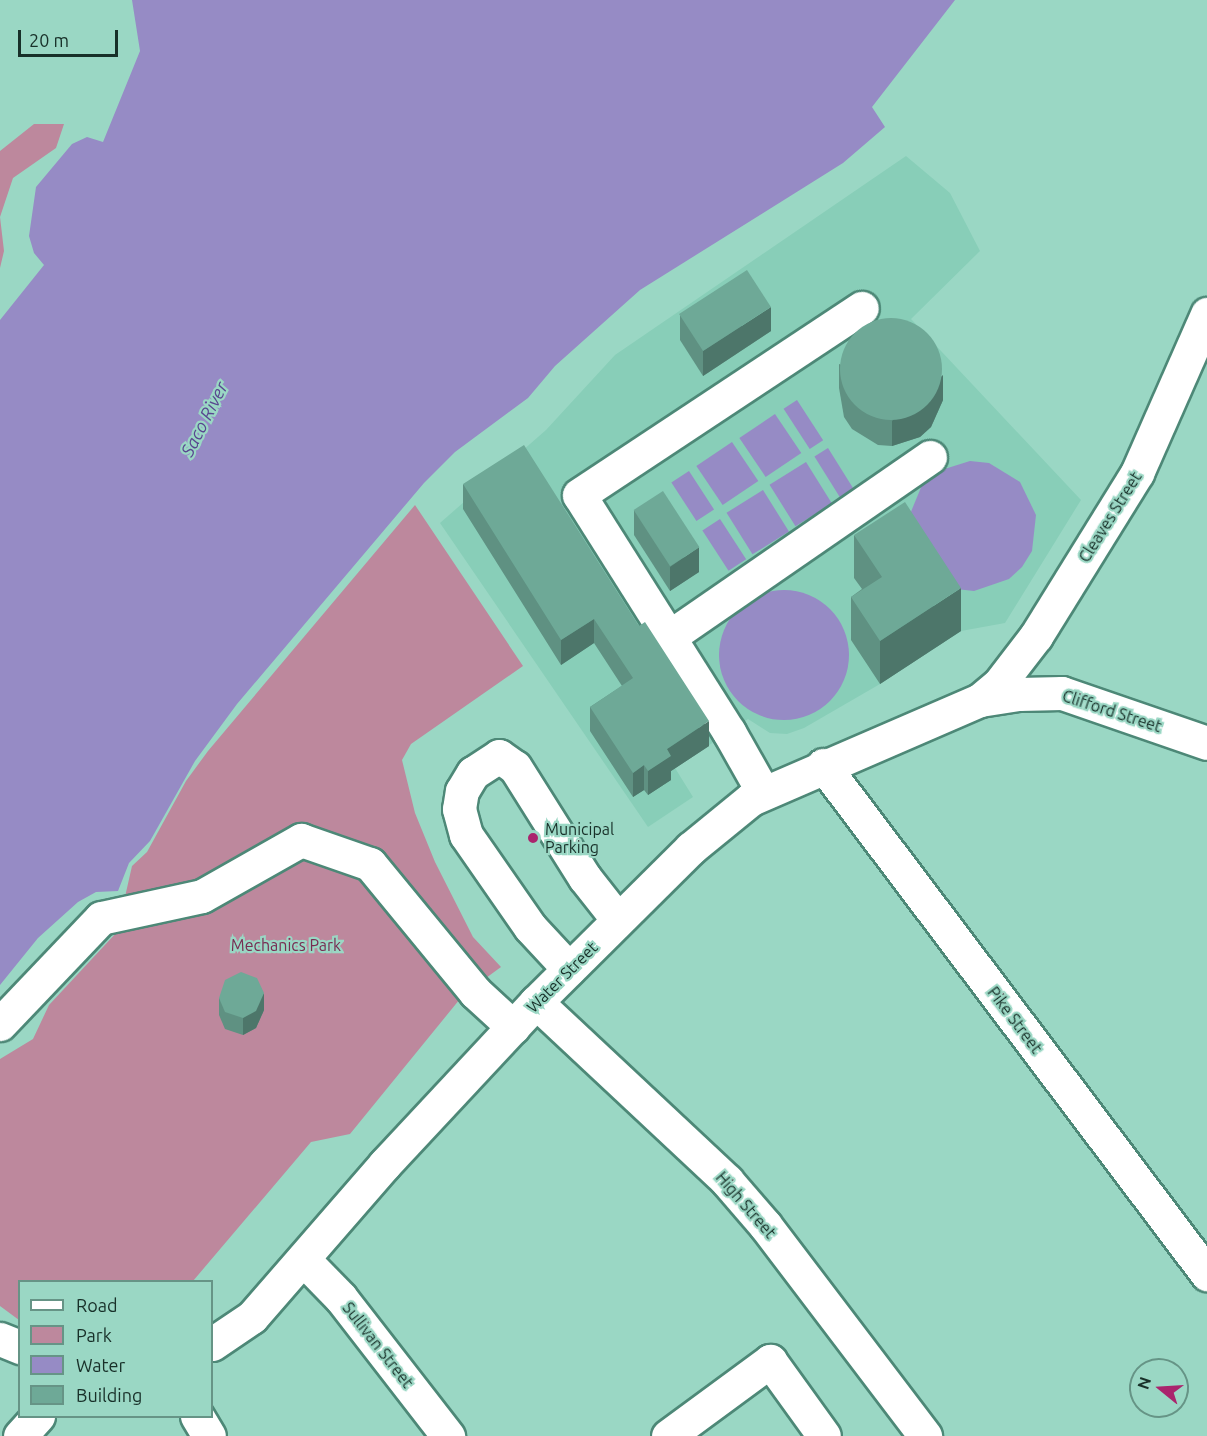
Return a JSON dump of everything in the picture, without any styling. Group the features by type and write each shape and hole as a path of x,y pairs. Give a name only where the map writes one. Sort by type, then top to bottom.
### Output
{"street":[{"path":"763,792 669,636 579,495 862,308"},
{"name":"Cleaves Street","path":"980,700 999,684 1036,636 1137,473 1207,314"},
{"path":"669,636 930,457"},
{"name":"Clifford Street","path":"980,700 1027,693 1062,693 1207,743"},
{"name":"Water Street","path":"213,1343 252,1317 536,1002 697,842 763,792 980,700"},
{"path":"569,969 530,927 466,835 459,809 462,790 473,773 499,756 515,767 585,878 618,920"},
{"name":"Pike Street","path":"823,765 1207,1274"},
{"path":"0,1024 101,918 202,896 301,840 369,864 475,992 513,1027"},
{"name":"High Street","path":"536,1002 727,1181 765,1225 925,1436"},
{"name":"Sullivan Street","path":"303,1259 342,1298 448,1436"},
{"path":"0,1339 18,1346"},
{"path":"668,1436 770,1361 824,1436"},
{"path":"20,1436 36,1418"},
{"path":"197,1418 209,1436"}],"shaded area":[{"path":"906,156 950,193 980,251 911,319 1081,500 1005,623 961,631 880,684 804,728 787,734 770,733 748,719 675,768 693,797 648,827 440,523 546,430 615,355"}],"green space":[{"path":"34,124 64,124 56,148 13,178 0,217 0,151"},
{"path":"0,217 4,251 0,268"},
{"name":"Mechanics Park","path":"415,505 523,666 411,744 402,760 415,813 435,862 473,937 501,967 464,994 350,1134 311,1142 194,1280 18,1280 18,1319 0,1306 0,1059 33,1039 49,1005 117,932 132,866 147,852 186,781 208,751"}],"water":[{"name":"Saco River","path":"132,0 955,0 872,107 885,127 843,163 640,290 555,366 528,398 455,452 424,483 237,704 195,761 150,841 129,863 118,891 96,892 78,902 38,938 0,985 0,320 44,265 34,253 29,236 36,187 72,144 87,137 103,142 140,51"},
{"path":"797,400 823,440 810,449 784,409"},
{"path":"775,414 801,453 766,477 739,438"},
{"path":"732,442 758,481 723,505 696,466"},
{"path":"828,448 854,490 840,498 814,456"},
{"path":"970,461 989,463 1020,482 1036,515 1032,551 1022,567 1009,579 974,591 956,589 908,519 922,485 935,472"},
{"path":"806,462 832,504 795,526 770,485"},
{"path":"689,471 714,510 696,521 671,482"},
{"path":"763,490 789,532 752,554 727,513"},
{"path":"720,519 746,559 729,571 702,530"},
{"path":"784,590 809,595 830,609 844,630 849,655 844,680 830,701 809,715 784,720 759,715 738,701 724,680 719,655 724,630 738,609 759,595"}],"building":[{"path":"747,270 771,307 703,351 679,314"},
{"path":"891,318 911,322 927,333 938,349 942,369 938,389 927,405 911,416 891,420 871,416 855,405 844,389 840,369 844,349 855,333 871,322"},
{"path":"524,445 639,626 645,622 709,721 667,749 671,756 648,771 644,765 633,773 590,707 633,678 594,619 561,640 463,484"},
{"path":"663,491 699,547 670,566 634,510"},
{"path":"905,502 961,588 880,641 851,597 882,577 854,535"},
{"path":"241,972 257,978 264,993 256,1011 243,1018 225,1012 219,998 225,980"}],"place":[{"name":"Municipal Parking","path":"533,838"}]}
